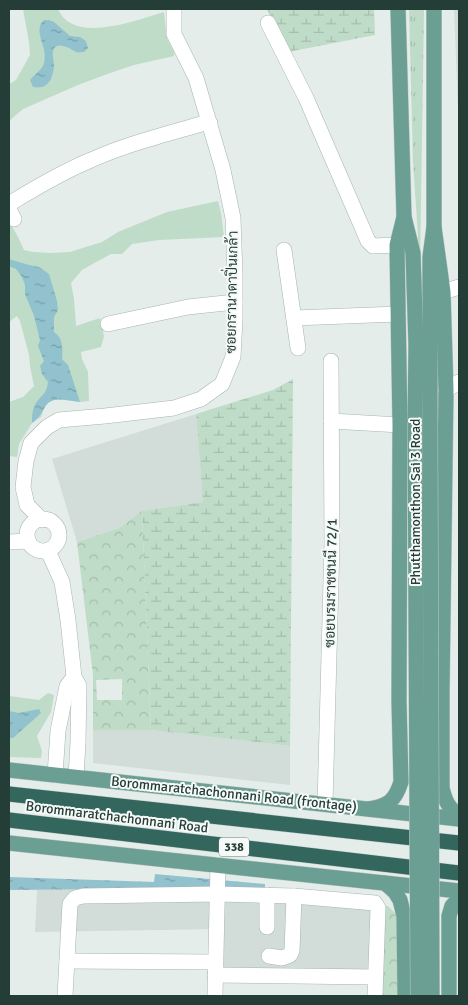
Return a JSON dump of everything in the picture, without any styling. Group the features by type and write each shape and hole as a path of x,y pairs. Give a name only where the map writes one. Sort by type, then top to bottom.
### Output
{"highway":[{"name":"Borommaratchachonnani Road","path":"9,794 459,843"},
{"name":"Borommaratchachonnani Road","path":"9,820 459,873"}],"main road":[{"name":"Phutthamonthon Sai 3 Road","path":"398,9 404,217 413,253 416,345 422,422 432,996"},
{"name":"Phutthamonthon Sai 3 Road","path":"418,996 422,422 430,257 434,227 434,9"},
{"path":"369,809 382,807 391,801 398,793 401,782 398,701 400,425 397,245 404,217"},
{"path":"434,227 443,292 446,390 442,788 449,807 459,815"},
{"path":"398,701 404,707 422,712 433,708 438,702 442,691"},
{"name":"Borommaratchachonnani Road (frontage)","path":"9,770 459,819"},
{"name":"338","path":"9,843 217,882 385,882 459,891"},
{"path":"385,882 395,892 403,909 405,996"},
{"path":"449,989 449,916 452,906 459,899"},
{"path":"405,971 417,958 435,959 444,967 449,989"}],"street":[{"name":"ซอยกรานาดาปิ่นเกล้า","path":"48,551 57,544 59,532 53,523 42,520 27,505 24,487 26,462 31,443 48,427 59,420 174,408 201,398 222,384 233,357 235,302 233,218 224,170 196,78 174,34 174,9"},
{"path":"268,23 306,98 368,241 373,246 397,245"},
{"path":"9,204 48,180 91,160 145,140 210,123"},
{"path":"284,250 298,348"},
{"path":"443,292 459,287"},
{"path":"108,324 188,307 235,302"},
{"path":"294,318 398,314"},
{"name":"ซอยบรมราชชนนี 72/1","path":"325,804 332,543 331,361"},
{"path":"446,390 459,382"},
{"path":"331,421 400,425"},
{"path":"42,520 35,522 30,527 28,540 31,546 36,549 48,551 62,582 74,677 79,686 76,776"},
{"path":"9,542 28,540"},
{"path":"55,775 58,731 67,686 74,677"},
{"path":"215,996 217,882"},
{"path":"65,996 70,904 75,898 217,882 267,895 374,903 378,908 375,996"},
{"path":"267,895 267,927"},
{"path":"268,956 282,958 290,955 292,951 294,896"},
{"path":"67,961 375,976"}],"shaded area":[{"path":"454,9 459,9 459,133"},
{"path":"196,414 203,502 142,511 119,528 77,542 52,459"},
{"path":"93,730 151,730 290,746 290,785 93,763"},
{"path":"265,888 381,897 380,969 222,969 221,929 35,932 37,890"}],"green space":[{"path":"23,9 58,9 66,20 77,26 91,28 123,24 164,12 167,39 174,52 174,56 134,65 78,85 23,109 9,121 9,84 16,80 30,55"},
{"path":"267,9 374,9 375,35 288,52"},
{"path":"409,9 424,9 420,267 413,161"},
{"path":"218,201 224,237 159,240 132,244 122,254 111,254 82,270 71,283 76,326 100,318 104,336 101,347 81,352 88,372 89,401 80,402 57,399 49,402 45,406 41,417 32,423 19,444 17,457 9,456 9,402 23,397 34,386 29,355 20,321 17,316 9,322 9,221 24,250 50,253 70,252 102,242 118,232 167,212"},
{"path":"293,379 290,746 151,730 142,511 203,502 196,414 273,390"},
{"path":"142,511 151,730 93,730 93,675 77,542 119,528","holes":["122,679 122,700 97,700 96,680"]},
{"path":"48,693 54,695 51,712 37,736 42,751 41,758 9,757 9,696 39,700"},
{"path":"381,906 388,906 400,918 401,996 380,996"}],"water":[{"path":"44,20 54,22 70,36 80,37 86,41 88,48 84,52 76,52 67,47 55,47 53,52 53,74 49,82 43,87 33,87 30,80 42,68 45,60 39,30"},
{"path":"9,259 39,267 49,274 58,310 54,317 54,332 61,340 62,359 68,365 80,402 52,401 48,403 32,423 34,408 45,392 48,382 42,374 40,366 44,361 38,346 40,340 34,316 25,294 25,285 16,269 9,266"},
{"path":"39,709 41,713 13,738 9,738 9,711 19,713"},
{"path":"155,874 265,884 265,888 9,890 9,877 154,882"}]}
